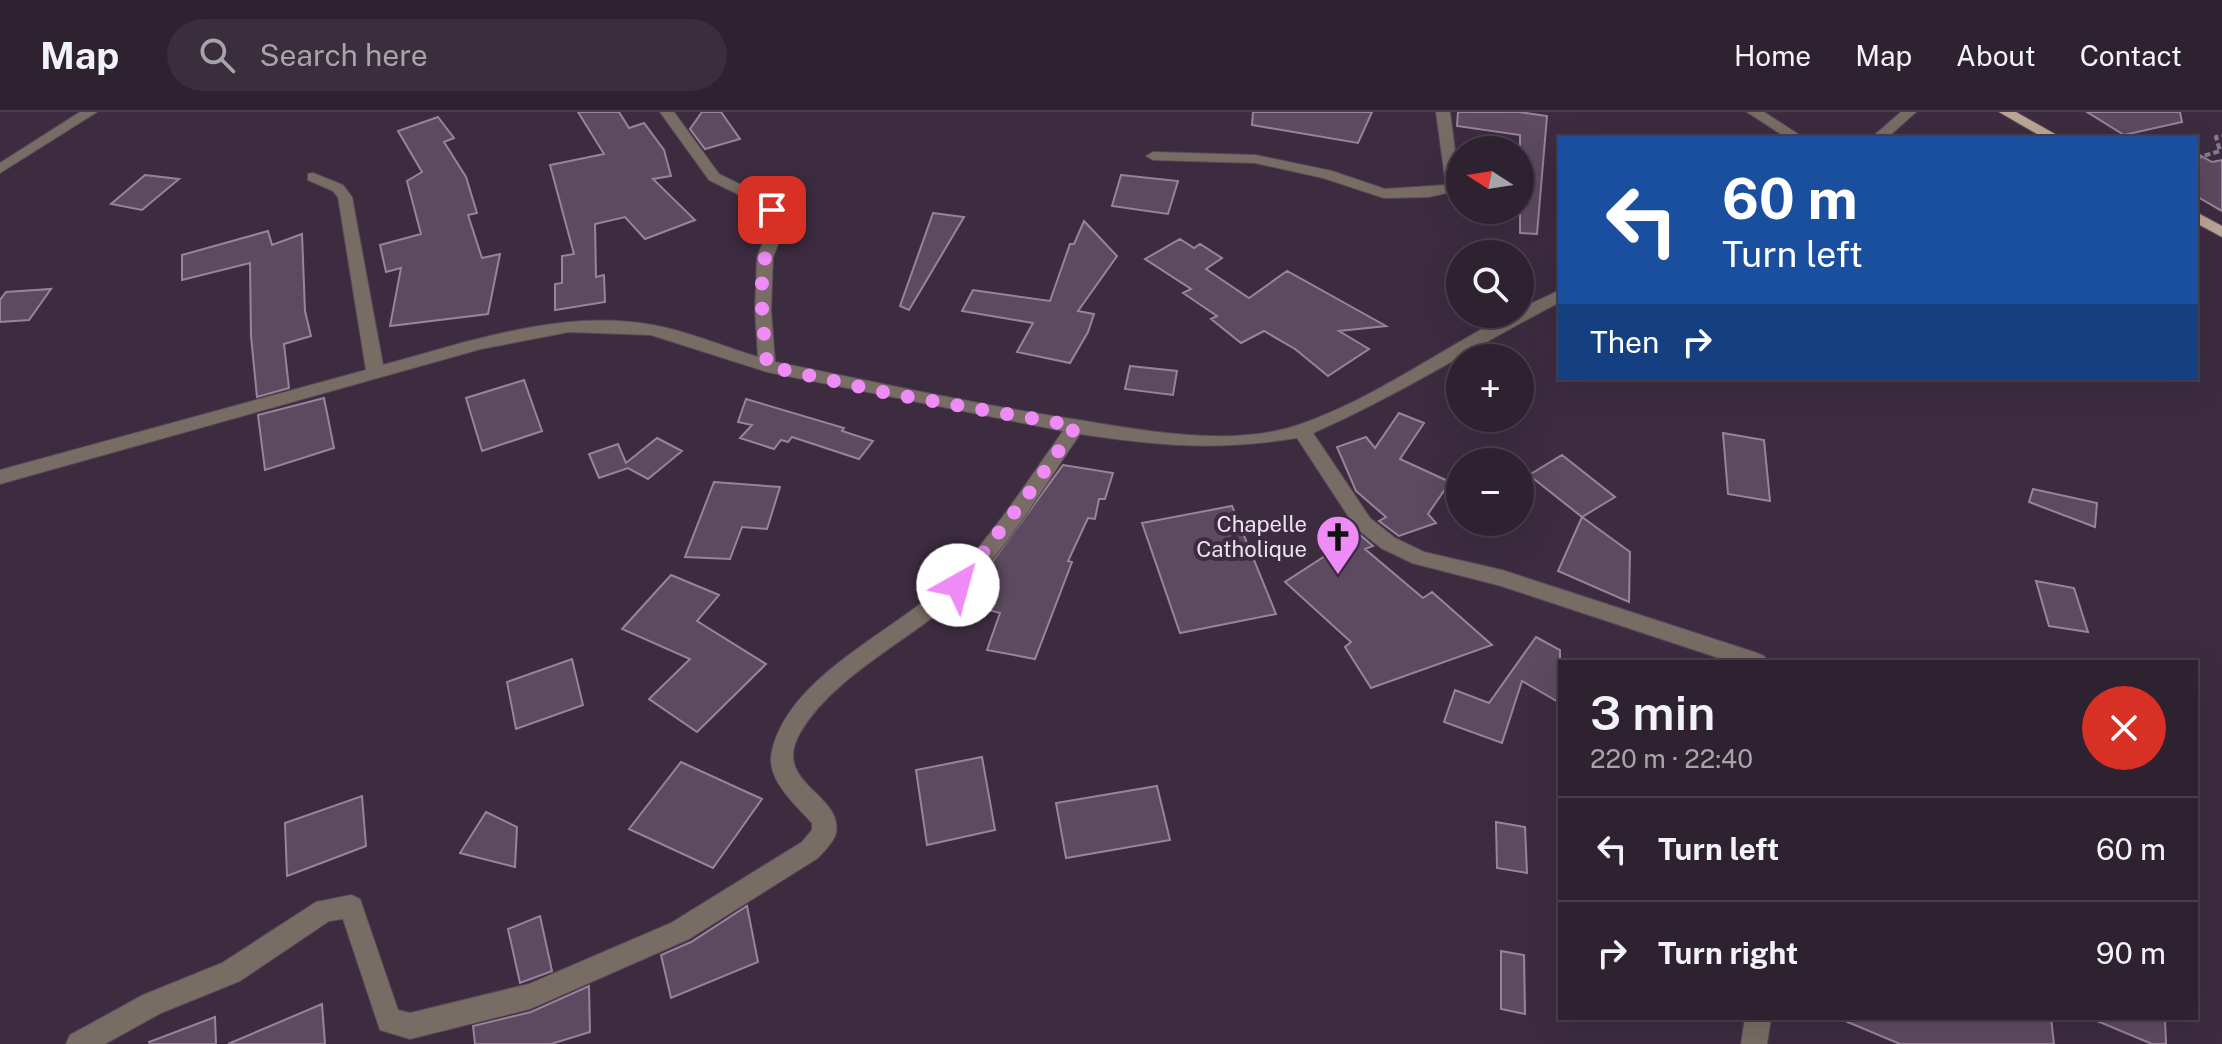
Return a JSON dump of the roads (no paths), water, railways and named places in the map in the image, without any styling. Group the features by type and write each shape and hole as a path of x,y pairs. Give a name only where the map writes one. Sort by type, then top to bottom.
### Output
{"main road":[{"path":"2006,112 2051,136"},
{"path":"2198,218 2222,232"}],"street":[{"path":"0,169 90,112"},
{"path":"667,112 714,177 759,199 772,210 777,227 765,257 763,297 767,366"},
{"path":"1153,156 1255,159 1327,174 1384,194 1429,193 1454,188 1443,112"},
{"path":"1754,112 1794,136"},
{"path":"1880,136 1909,112"},
{"path":"313,177 338,188 345,197 375,371"},
{"path":"0,477 95,453 375,371 524,335 602,326 652,330 767,366 892,394 1162,440 1248,440 1302,431 1366,403 1461,346 1558,296"},
{"path":"79,1044 152,1004 231,972 325,910 351,907 389,1021 410,1026 530,996 680,931 810,850 824,833 823,819 784,775 782,754 791,725 820,693 958,585 1076,426"},
{"path":"1302,431 1363,523 1388,543 1419,558 1502,578 1751,660"},
{"path":"1754,1044 1758,1020"}],"place":[{"name":"Chapelle Catholique","path":"1338,576"}]}
